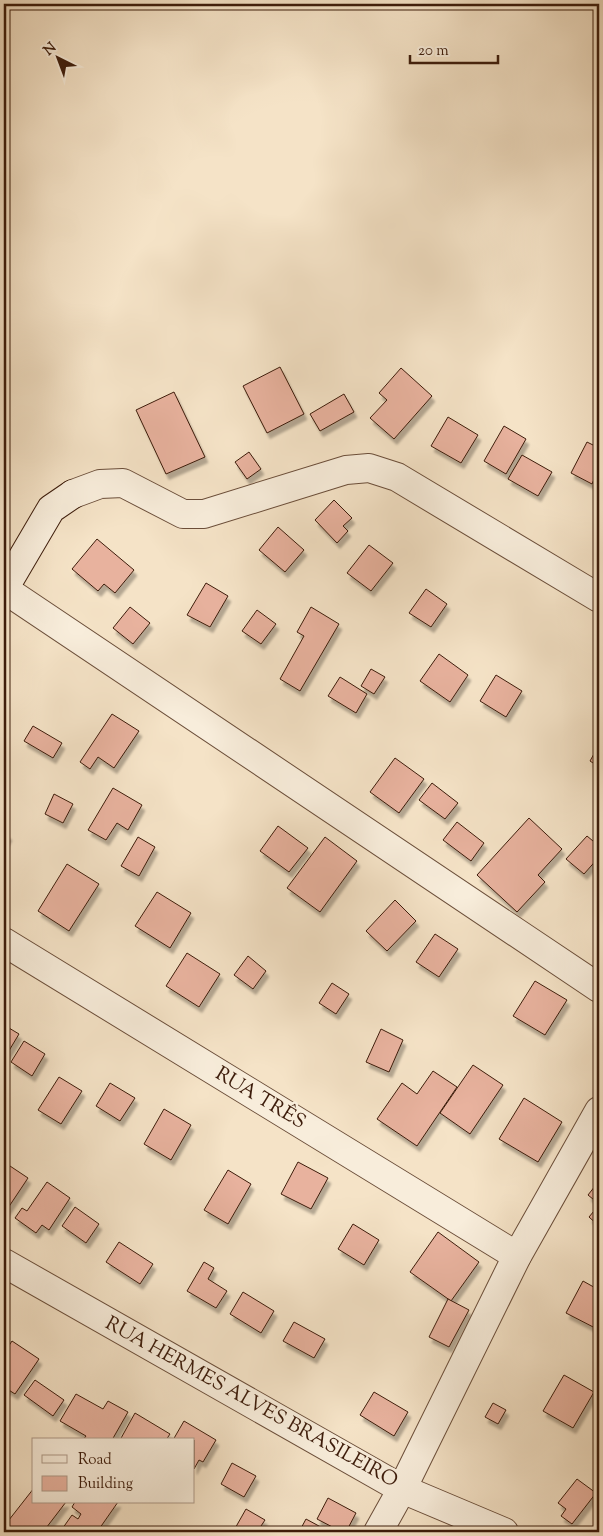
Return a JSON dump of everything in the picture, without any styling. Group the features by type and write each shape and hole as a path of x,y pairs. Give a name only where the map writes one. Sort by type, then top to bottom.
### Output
{"street":[{"path":"599,598 398,477 369,468 346,470 323,476 204,514 183,514 123,483 100,484 73,494 50,509 4,589 599,988"},
{"name":"RUA TRÊS","path":"4,942 517,1256"},
{"path":"378,1532 402,1488 517,1256 599,1111"},
{"name":"RUA HERMES ALVES BRASILEIRO","path":"4,1263 402,1488 504,1532"}],"building":[{"path":"280,367 304,414 267,433 243,386"},
{"path":"401,368 432,396 394,439 370,418 387,400 379,393"},
{"path":"174,392 205,457 166,474 136,410"},
{"path":"344,394 354,412 320,431 310,414"},
{"path":"448,417 478,435 461,463 431,446"},
{"path":"504,426 526,439 506,474 484,461"},
{"path":"587,442 599,448 599,468 592,484 571,473"},
{"path":"249,452 261,469 247,479 235,462"},
{"path":"522,455 552,472 538,496 508,479"},
{"path":"334,500 352,518 343,526 348,531 337,543 315,520"},
{"path":"278,527 304,550 285,572 259,550"},
{"path":"97,539 134,570 115,593 104,584 98,591 72,569"},
{"path":"369,545 393,563 371,591 347,573"},
{"path":"206,583 228,596 210,627 187,615"},
{"path":"426,589 447,604 431,627 409,613"},
{"path":"130,607 150,623 133,644 113,628"},
{"path":"311,607 339,624 300,691 280,679 304,636 297,632"},
{"path":"257,610 276,624 261,644 242,631"},
{"path":"439,654 468,675 450,702 420,681"},
{"path":"371,669 385,677 374,694 361,686"},
{"path":"496,675 522,691 506,717 480,701"},
{"path":"340,677 367,694 356,713 328,696"},
{"path":"112,714 139,731 114,768 98,757 90,769 80,762"},
{"path":"33,726 62,743 53,758 24,741"},
{"path":"599,745 599,767 590,761"},
{"path":"395,758 424,779 399,813 370,792"},
{"path":"432,783 458,803 445,819 419,800"},
{"path":"113,788 142,805 128,830 117,823 106,840 88,830"},
{"path":"54,794 73,804 63,823 45,814"},
{"path":"529,818 562,849 538,875 545,882 517,912 477,875"},
{"path":"457,822 484,843 471,861 443,840"},
{"path":"278,826 308,848 289,872 260,851"},
{"path":"4,832 9,835 4,844"},
{"path":"587,836 599,846 599,857 584,874 566,859"},
{"path":"138,837 155,847 139,876 121,866"},
{"path":"325,837 357,861 320,912 287,888"},
{"path":"67,864 99,884 69,931 38,911"},
{"path":"157,892 191,913 170,948 135,926"},
{"path":"395,900 416,921 387,951 366,931"},
{"path":"435,934 458,949 439,977 416,962"},
{"path":"187,953 220,974 199,1007 166,986"},
{"path":"248,956 266,971 253,989 234,975"},
{"path":"535,981 567,1000 545,1035 513,1016"},
{"path":"332,983 349,994 336,1014 319,1003"},
{"path":"4,1025 19,1034 4,1059"},
{"path":"381,1029 403,1040 389,1072 366,1062"},
{"path":"24,1041 45,1054 32,1076 11,1062"},
{"path":"473,1065 503,1085 470,1134 440,1113"},
{"path":"433,1071 457,1087 417,1146 377,1119 402,1083 417,1094"},
{"path":"59,1077 82,1091 61,1124 38,1110"},
{"path":"110,1083 135,1098 120,1121 96,1106"},
{"path":"524,1098 562,1122 538,1162 499,1139"},
{"path":"164,1109 191,1125 171,1160 144,1144"},
{"path":"4,1162 28,1178 4,1214"},
{"path":"298,1162 328,1178 311,1209 281,1194"},
{"path":"228,1170 251,1184 228,1224 204,1210"},
{"path":"599,1181 599,1204 588,1195"},
{"path":"47,1182 70,1198 49,1230 42,1225 36,1233 15,1218 22,1208 27,1211"},
{"path":"599,1205 599,1226 589,1217"},
{"path":"75,1207 99,1224 86,1243 62,1226"},
{"path":"353,1224 379,1240 364,1265 338,1249"},
{"path":"438,1232 479,1262 451,1301 410,1272"},
{"path":"119,1242 153,1264 140,1284 106,1262"},
{"path":"204,1262 214,1268 208,1279 227,1291 216,1308 187,1291"},
{"path":"583,1281 599,1290 599,1330 566,1313"},
{"path":"243,1292 274,1311 261,1333 230,1314"},
{"path":"448,1299 469,1310 449,1347 429,1337"},
{"path":"294,1322 325,1339 314,1358 283,1341"},
{"path":"12,1341 39,1359 15,1394 4,1387 4,1353"},
{"path":"564,1375 594,1392 573,1428 543,1411"},
{"path":"35,1380 64,1400 53,1416 24,1395"},
{"path":"374,1392 408,1412 394,1436 360,1415"},
{"path":"76,1394 103,1409 108,1401 128,1412 113,1438 84,1438 86,1436 60,1421"},
{"path":"493,1403 506,1410 498,1424 485,1417"},
{"path":"135,1413 170,1434 167,1438 121,1438"},
{"path":"184,1421 216,1440 203,1462 199,1460 195,1467 195,1438 174,1438"},
{"path":"232,1463 256,1476 244,1497 221,1484"},
{"path":"577,1479 596,1493 572,1524 561,1516 566,1509 558,1503"},
{"path":"32,1491 32,1504 64,1504 43,1532 14,1532 5,1525"},
{"path":"328,1498 356,1513 346,1532 342,1532 317,1519"},
{"path":"74,1504 117,1504 97,1532 60,1532 72,1515 78,1519 81,1514 72,1507"},
{"path":"246,1509 265,1520 257,1532 233,1532"},
{"path":"306,1519 330,1532 299,1532"}]}
